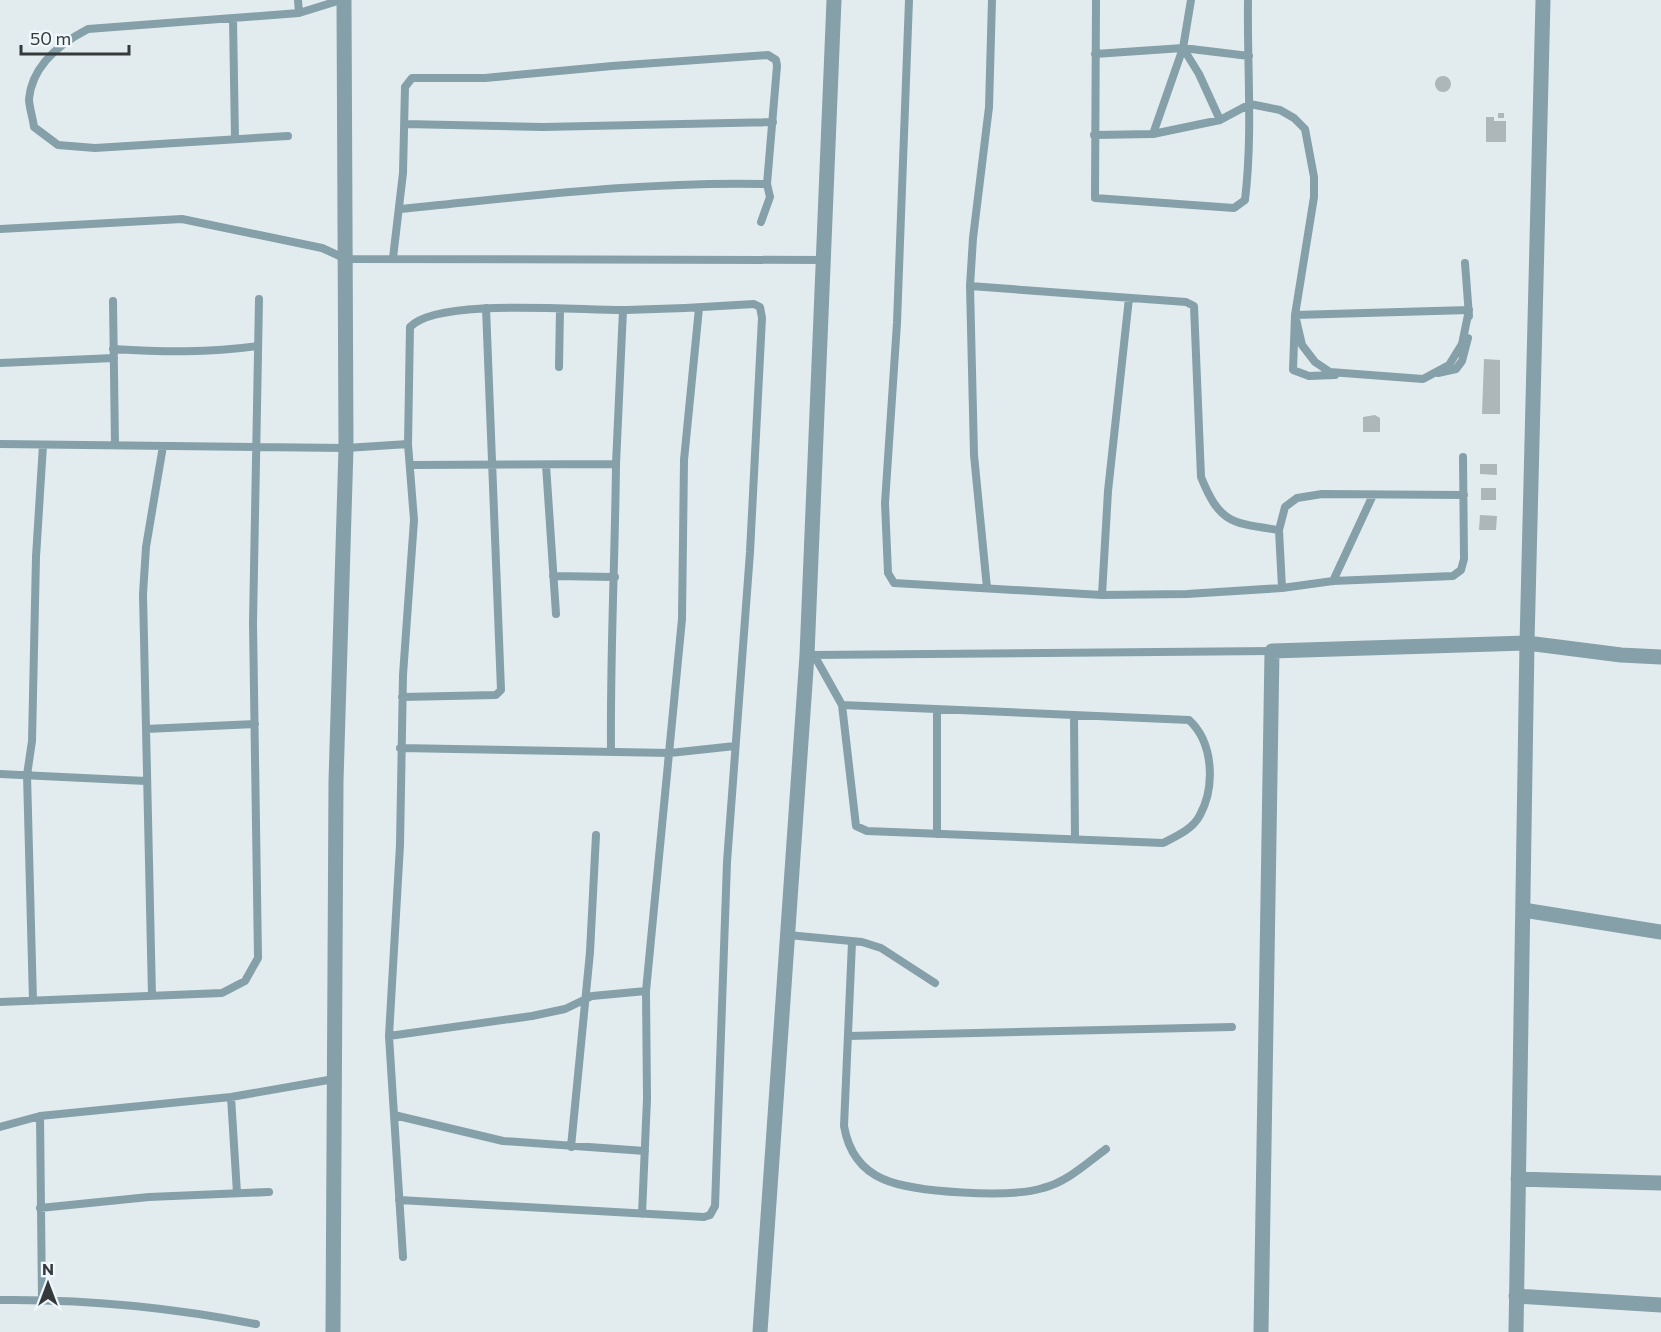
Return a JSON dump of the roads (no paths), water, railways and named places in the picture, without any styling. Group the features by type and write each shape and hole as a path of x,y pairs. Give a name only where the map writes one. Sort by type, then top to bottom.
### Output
{"street":[{"path":"333,1332 336,782 346,448 342,0"},
{"path":"760,1332 810,655 834,0"},
{"path":"1511,1332 1516,1332 1527,643 1543,0"},
{"path":"1261,1332 1272,651 1527,643 1621,655 1661,657"},
{"path":"1523,910 1661,932"},
{"path":"1518,1179 1661,1183"},
{"path":"1516,1296 1661,1305"}],"lane":[{"path":"297,0 299,13"},
{"path":"288,136 95,148 58,145 34,127 29,99 38,71 61,43 88,29 299,13 342,0"},
{"path":"909,0 898,311 885,503 888,573 894,583 1102,595 1186,594 1282,588 1333,581 1453,576 1461,570 1464,559 1463,457"},
{"path":"987,588 974,455 970,286 973,238 988,117 992,0"},
{"path":"1096,0 1095,198 1234,208 1245,200 1250,104 1248,0"},
{"path":"1153,134 1183,48 1191,0"},
{"path":"232,19 235,139"},
{"path":"1095,54 1183,48 1249,56"},
{"path":"1183,48 1199,74 1220,120"},
{"path":"393,258 400,209 405,87 412,78 494,78 646,63 768,55 776,60 777,66 767,184 770,197 761,222"},
{"path":"1094,135 1153,134 1220,120 1250,104 1280,110 1305,129 1314,177 1314,197 1295,315 1293,370 1298,374 1309,376 1449,373 1456,369 1462,361 1467,346 1469,310 1465,263"},
{"path":"405,124 543,128 773,122"},
{"path":"400,209 631,185 767,184"},
{"path":"0,229 182,219 322,248 346,259 823,260"},
{"path":"970,286 1186,302 1194,306 1202,477 1211,502 1223,516 1239,524 1279,530"},
{"path":"1102,595 1108,492 1129,298"},
{"path":"0,1002 222,993 245,981 258,958 255,724 259,299"},
{"path":"113,301 114,445"},
{"path":"399,1200 704,1217 710,1215 715,1206 727,862 750,552 762,318 760,307 754,304 623,310 486,308 434,316 416,321 410,327 408,444 414,520 402,697 400,845 389,1036 399,1200 403,1257"},
{"path":"402,697 496,695 501,690 486,308"},
{"path":"642,1214 645,1152 646,990 682,619 684,460 699,308"},
{"path":"559,367 560,309"},
{"path":"611,752 610,654 615,577 616,464 623,310"},
{"path":"1295,315 1302,345 1315,362 1330,372 1423,379 1449,365 1462,344 1469,310"},
{"path":"1295,315 1469,310"},
{"path":"0,363 113,354 229,350 258,346"},
{"path":"0,444 346,448 408,444"},
{"path":"33,1001 27,775 32,741 36,547 43,445"},
{"path":"153,996 143,594 146,546 163,446"},
{"path":"411,465 616,464"},
{"path":"546,465 556,614"},
{"path":"1282,588 1279,530 1285,507 1297,498 1322,494 1464,495"},
{"path":"1333,581 1373,495"},
{"path":"553,576 615,577"},
{"path":"810,655 1272,651"},
{"path":"810,655 842,705 856,826 867,831 1163,843 1183,833 1200,817 1211,776 1205,746 1198,728 1189,720 937,711 842,705"},
{"path":"937,711 937,834"},
{"path":"1074,716 1075,839"},
{"path":"146,729 255,724"},
{"path":"400,748 670,753 735,746"},
{"path":"0,774 146,781"},
{"path":"572,1147 590,952 596,835"},
{"path":"788,935 852,942 881,948 935,983"},
{"path":"852,942 844,1126 852,1154 864,1166 882,1179 936,1189 1020,1194 1046,1188 1071,1175 1106,1149"},
{"path":"389,1036 532,1016 565,1009 608,993 646,990"},
{"path":"848,1036 1232,1027"},
{"path":"0,1126 40,1116 231,1097 334,1079"},
{"path":"231,1097 237,1193"},
{"path":"394,1115 477,1136 572,1147 645,1152"},
{"path":"40,1116 42,1300"},
{"path":"40,1208 96,1200 269,1192"},
{"path":"0,1300 126,1303 183,1309 256,1323"}]}
